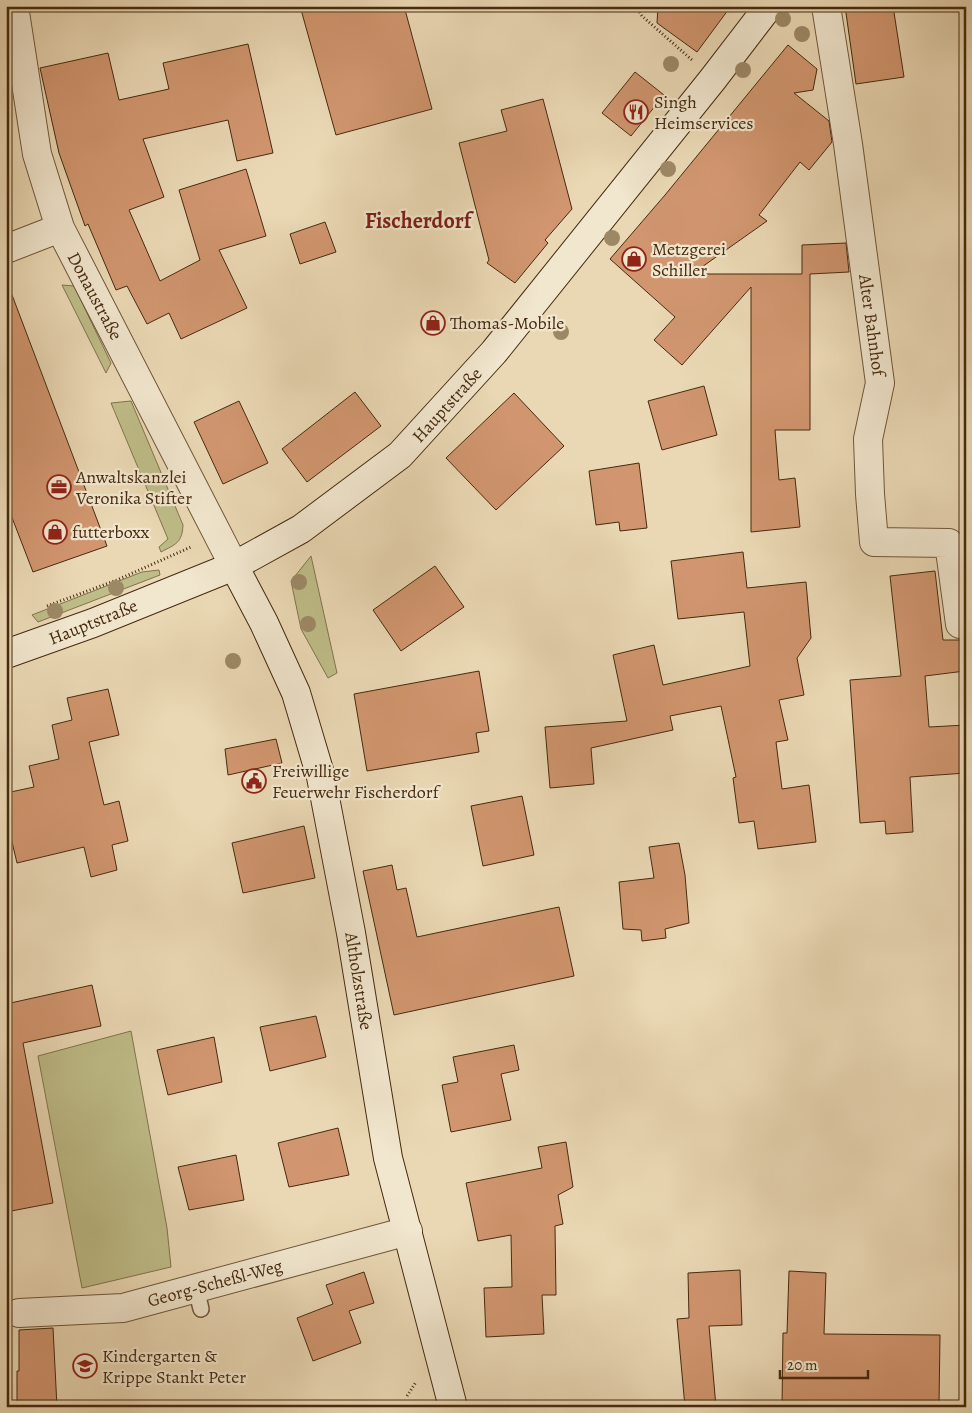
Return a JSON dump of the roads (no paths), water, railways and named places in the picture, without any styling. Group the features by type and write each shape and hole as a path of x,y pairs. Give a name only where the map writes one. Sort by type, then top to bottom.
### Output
{"street":[{"name":"Donaustraße","path":"14,6 37,154 60,228 234,566"},
{"name":"Hauptstraße","path":"6,654 93,623 234,566 301,529 393,461 409,446 494,352 713,79 769,6"},
{"name":"Alter Bahnhof","path":"826,6 848,144 880,383 868,439 874,542 949,543 960,624 966,624"},
{"path":"6,249 60,228"},
{"name":"Altholzstraße","path":"234,566 264,623 296,693 322,777 351,933 388,1158 454,1407"},
{"name":"Georg-Scheßl-Weg","path":"19,1313 123,1308 199,1299 408,1231"}],"place":[{"name":"Singh Heimservices","path":"636,112"},
{"name":"Metzgerei Schiller","path":"634,259"},
{"name":"Thomas-Mobile","path":"433,323"},
{"name":"Anwaltskanzlei Veronika Stifter","path":"59,487"},
{"name":"futterboxx","path":"55,532"},
{"name":"Freiwillige Feuerwehr Fischerdorf","path":"254,781"},
{"name":"Kindergarten & Krippe Stankt Peter","path":"85,1366"}],"district":[{"name":"Fischerdorf","path":"418,220"}]}
